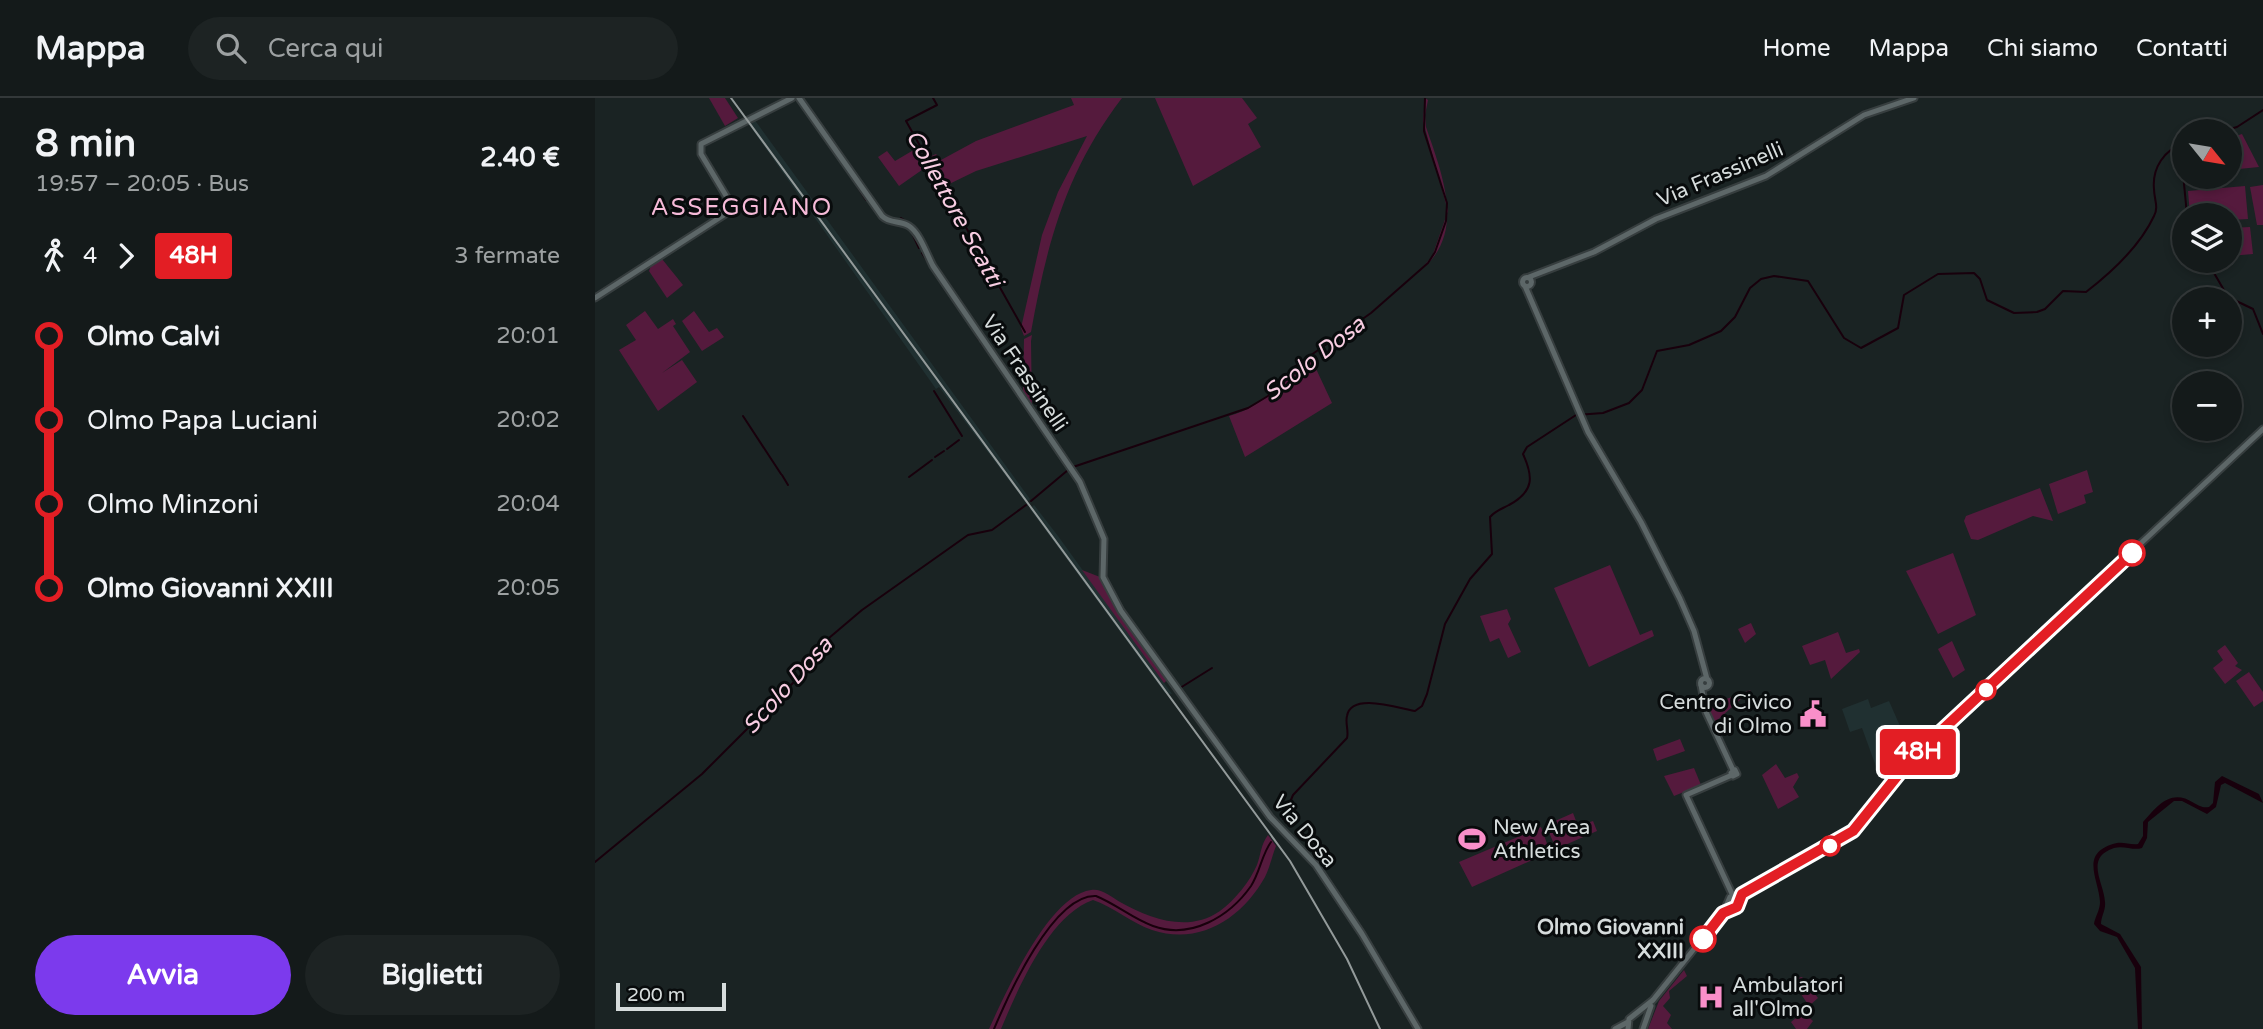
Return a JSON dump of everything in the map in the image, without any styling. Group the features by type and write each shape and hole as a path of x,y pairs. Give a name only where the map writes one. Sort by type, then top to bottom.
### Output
{"street":[{"path":"595,298 717,218 728,207 727,197 701,154 701,144 792,98"},
{"name":"Via Frassinelli","path":"799,98 882,216 889,222 905,224 913,230 984,343 1072,470 1104,539 1102,573 1107,587 1134,631 1181,695"},
{"name":"Via Frassinelli","path":"1732,900 1686,796 1732,771 1716,740 1701,696 1703,670 1694,631 1654,546 1581,418 1529,295 1529,283 1536,275 1594,252 1656,219 1766,176 1864,114 1914,98"},
{"path":"1615,1029 1636,1017 1653,1000 1732,900 1837,842 1860,824 1920,750 2263,429"},
{"name":"Via Dosa","path":"1181,695 1270,817 1316,865 1362,934 1418,1029"},
{"path":"1643,1026 1653,1000"},
{"path":"1636,1017 1643,1026"},
{"path":"1625,1029 1628,1021"}],"shaded area":[{"path":"709,98 725,98 738,118 725,126"},
{"path":"1071,98 1122,98 1086,153 1073,181 1052,238 1031,332 1024,336 1021,328 1042,235 1058,192 1087,136 976,171 943,187 929,165 899,186 878,157 887,151 895,161 917,148 923,160 936,154 941,160 976,141 1074,105"},
{"path":"1155,98 1242,98 1257,118 1248,124 1261,147 1193,186"},
{"path":"1425,98 1428,100 1426,127 1439,164 1447,206 1423,121"},
{"path":"754,119 1030,499 1026,503 939,387 936,389 747,122"},
{"path":"2242,134 2259,167 2242,169"},
{"path":"2263,185 2263,225 2257,225 2250,187"},
{"path":"2245,186 2248,219 2242,219 2242,203 2189,203 2188,191 2242,189"},
{"path":"1447,215 1443,241 1433,257 1418,272 1432,257"},
{"path":"2242,227 2250,227 2253,254 2242,255"},
{"path":"662,259 683,285 667,298 649,271 651,266"},
{"path":"645,311 658,329 673,319 676,324 673,326 690,352 662,373 682,360 697,382 658,411 619,350 636,340 626,325"},
{"path":"694,311 709,332 717,328 724,337 702,351 682,321"},
{"path":"1032,335 1032,410 1023,395 1024,339"},
{"path":"1311,358 1332,403 1245,457 1229,416 1265,398"},
{"path":"2087,470 2093,492 2084,495 2086,503 2058,514 2049,484"},
{"path":"2040,488 2053,521 2033,516 1978,540 1971,539 1964,521 1966,516"},
{"path":"1034,505 1172,694 1165,693 1030,509"},
{"path":"1953,553 1976,615 1938,634 1906,571"},
{"path":"1610,565 1640,635 1652,630 1654,636 1589,667 1554,588"},
{"path":"1082,570 1100,577 1119,612 1167,680 1164,683"},
{"path":"1507,609 1511,619 1508,624 1521,652 1508,658 1499,638 1490,642 1480,616"},
{"path":"1751,623 1756,634 1745,643 1738,629"},
{"path":"1838,632 1846,653 1859,649 1860,652 1831,679 1825,660 1810,665 1802,646"},
{"path":"1952,641 1965,670 1953,678 1938,649"},
{"path":"2225,645 2238,663 2235,666 2242,670 2225,684 2213,668 2223,660 2217,651"},
{"path":"2249,672 2263,692 2263,701 2254,707 2236,681"},
{"path":"1751,690 1713,724 1707,706"},
{"path":"1868,699 1871,708 1889,701 1911,751 1901,765 1878,772 1862,728 1850,732 1842,709"},
{"path":"1680,739 1685,751 1657,761 1653,749"},
{"path":"1776,764 1785,778 1797,773 1799,777 1793,787 1799,797 1778,809 1762,775"},
{"path":"1694,768 1701,785 1674,796 1664,776"},
{"path":"2222,776 2259,794 2263,803 2225,783 2221,785 2216,807 2207,814 2182,801 2174,801 2148,822 2147,838 2142,848 2114,848 2105,852 2098,864 2105,905 2101,924 2120,934 2141,967 2142,1029 2138,1029 2135,968 2117,937 2100,931 2094,924 2100,902 2094,860 2105,847 2117,843 2138,844 2143,836 2143,822 2165,800 2178,797 2209,807 2213,803 2215,782"},
{"path":"1573,813 1578,826 1593,821 1597,831 1556,849 1546,825"},
{"path":"1541,827 1550,852 1472,887 1459,862"},
{"path":"1268,835 1276,846 1267,873 1256,892 1232,916 1203,931 1170,934 1152,930 1093,900 1077,908 1062,921 1037,955 1001,1029 989,1029 1030,948 1044,927 1075,896 1099,890 1157,918 1182,922 1208,918 1226,907 1246,884 1257,865"},
{"path":"1684,970 1687,976 1669,991 1670,998 1663,1006 1671,1015 1667,1023 1672,1029 1648,1029 1659,1001"},
{"path":"1802,977 1818,998 1809,1006 1791,979"},
{"path":"1803,1012 1813,1021 1807,1029 1796,1029 1791,1022"}],"waterway":[{"name":"Collettore Scatti","path":"933,98 937,105 906,121 1025,332"},
{"name":"Scolo Dosa","path":"1073,467 1248,408 1268,396 1294,367 1371,313 1428,263 1435,252 1446,221 1447,203 1424,131 1425,98"},
{"path":"2242,124 2263,110"},
{"path":"1283,819 1293,795 1347,738 1350,709 1366,703 1415,711 1422,706 1445,624 1470,579 1492,554 1490,517 1517,500 1527,489 1530,476 1523,454 1527,447 1576,415 1603,413 1629,403 1642,390 1657,351 1689,345 1721,331 1735,317 1750,288 1761,279 1774,276 1808,281 1844,338 1861,348 1898,328 1904,295 1938,274 1974,273 1980,279 1987,300 2014,313 2045,309 2063,291 2086,292 2115,267 2148,227 2155,213 2154,181 2157,167 2172,149"},
{"path":"857,186 866,200"},
{"path":"2184,189 2186,203"},
{"path":"901,218 913,226"},
{"path":"911,231 919,248"},
{"path":"922,253 931,267"},
{"path":"2214,273 2228,297 2253,309 2263,334"},
{"path":"961,302 967,312"},
{"path":"971,326 979,340"},
{"path":"981,343 994,360"},
{"path":"934,391 962,436"},
{"path":"743,416 781,474"},
{"path":"947,449 959,440"},
{"path":"1056,443 1068,459"},
{"path":"935,457 944,451"},
{"path":"909,477 932,460"},
{"name":"Scolo Dosa","path":"1031,501 1068,470"},
{"path":"782,475 788,485"},
{"path":"1085,488 1098,517"},
{"name":"Scolo Dosa","path":"595,862 702,774 808,668 816,649 862,610 968,535 992,530 1026,505"},
{"path":"1101,524 1103,531"},
{"path":"1180,688 1212,668"},
{"path":"994,1029 1034,949 1064,911 1080,900 1096,896 1146,923 1167,930 1195,927 1221,916 1242,897 1254,881 1271,842"}],"railway":[{"path":"731,98 1290,861 1347,959 1380,1029"}],"bus line":[{"name":"48H","path":"1703,939 1723,913 1737,907 1742,894 1847,836 1860,824 1910,760 2132,553"}],"place":[{"name":"Centro Civico di Olmo","path":"1813,714"},
{"name":"New Area Athletics","path":"1472,839"},
{"name":"Olmo Giovanni XXIII","path":"1703,939"},
{"name":"Ambulatori all'Olmo","path":"1711,997"}],"district":[{"name":"ASSEGGIANO","path":"742,207"}]}
